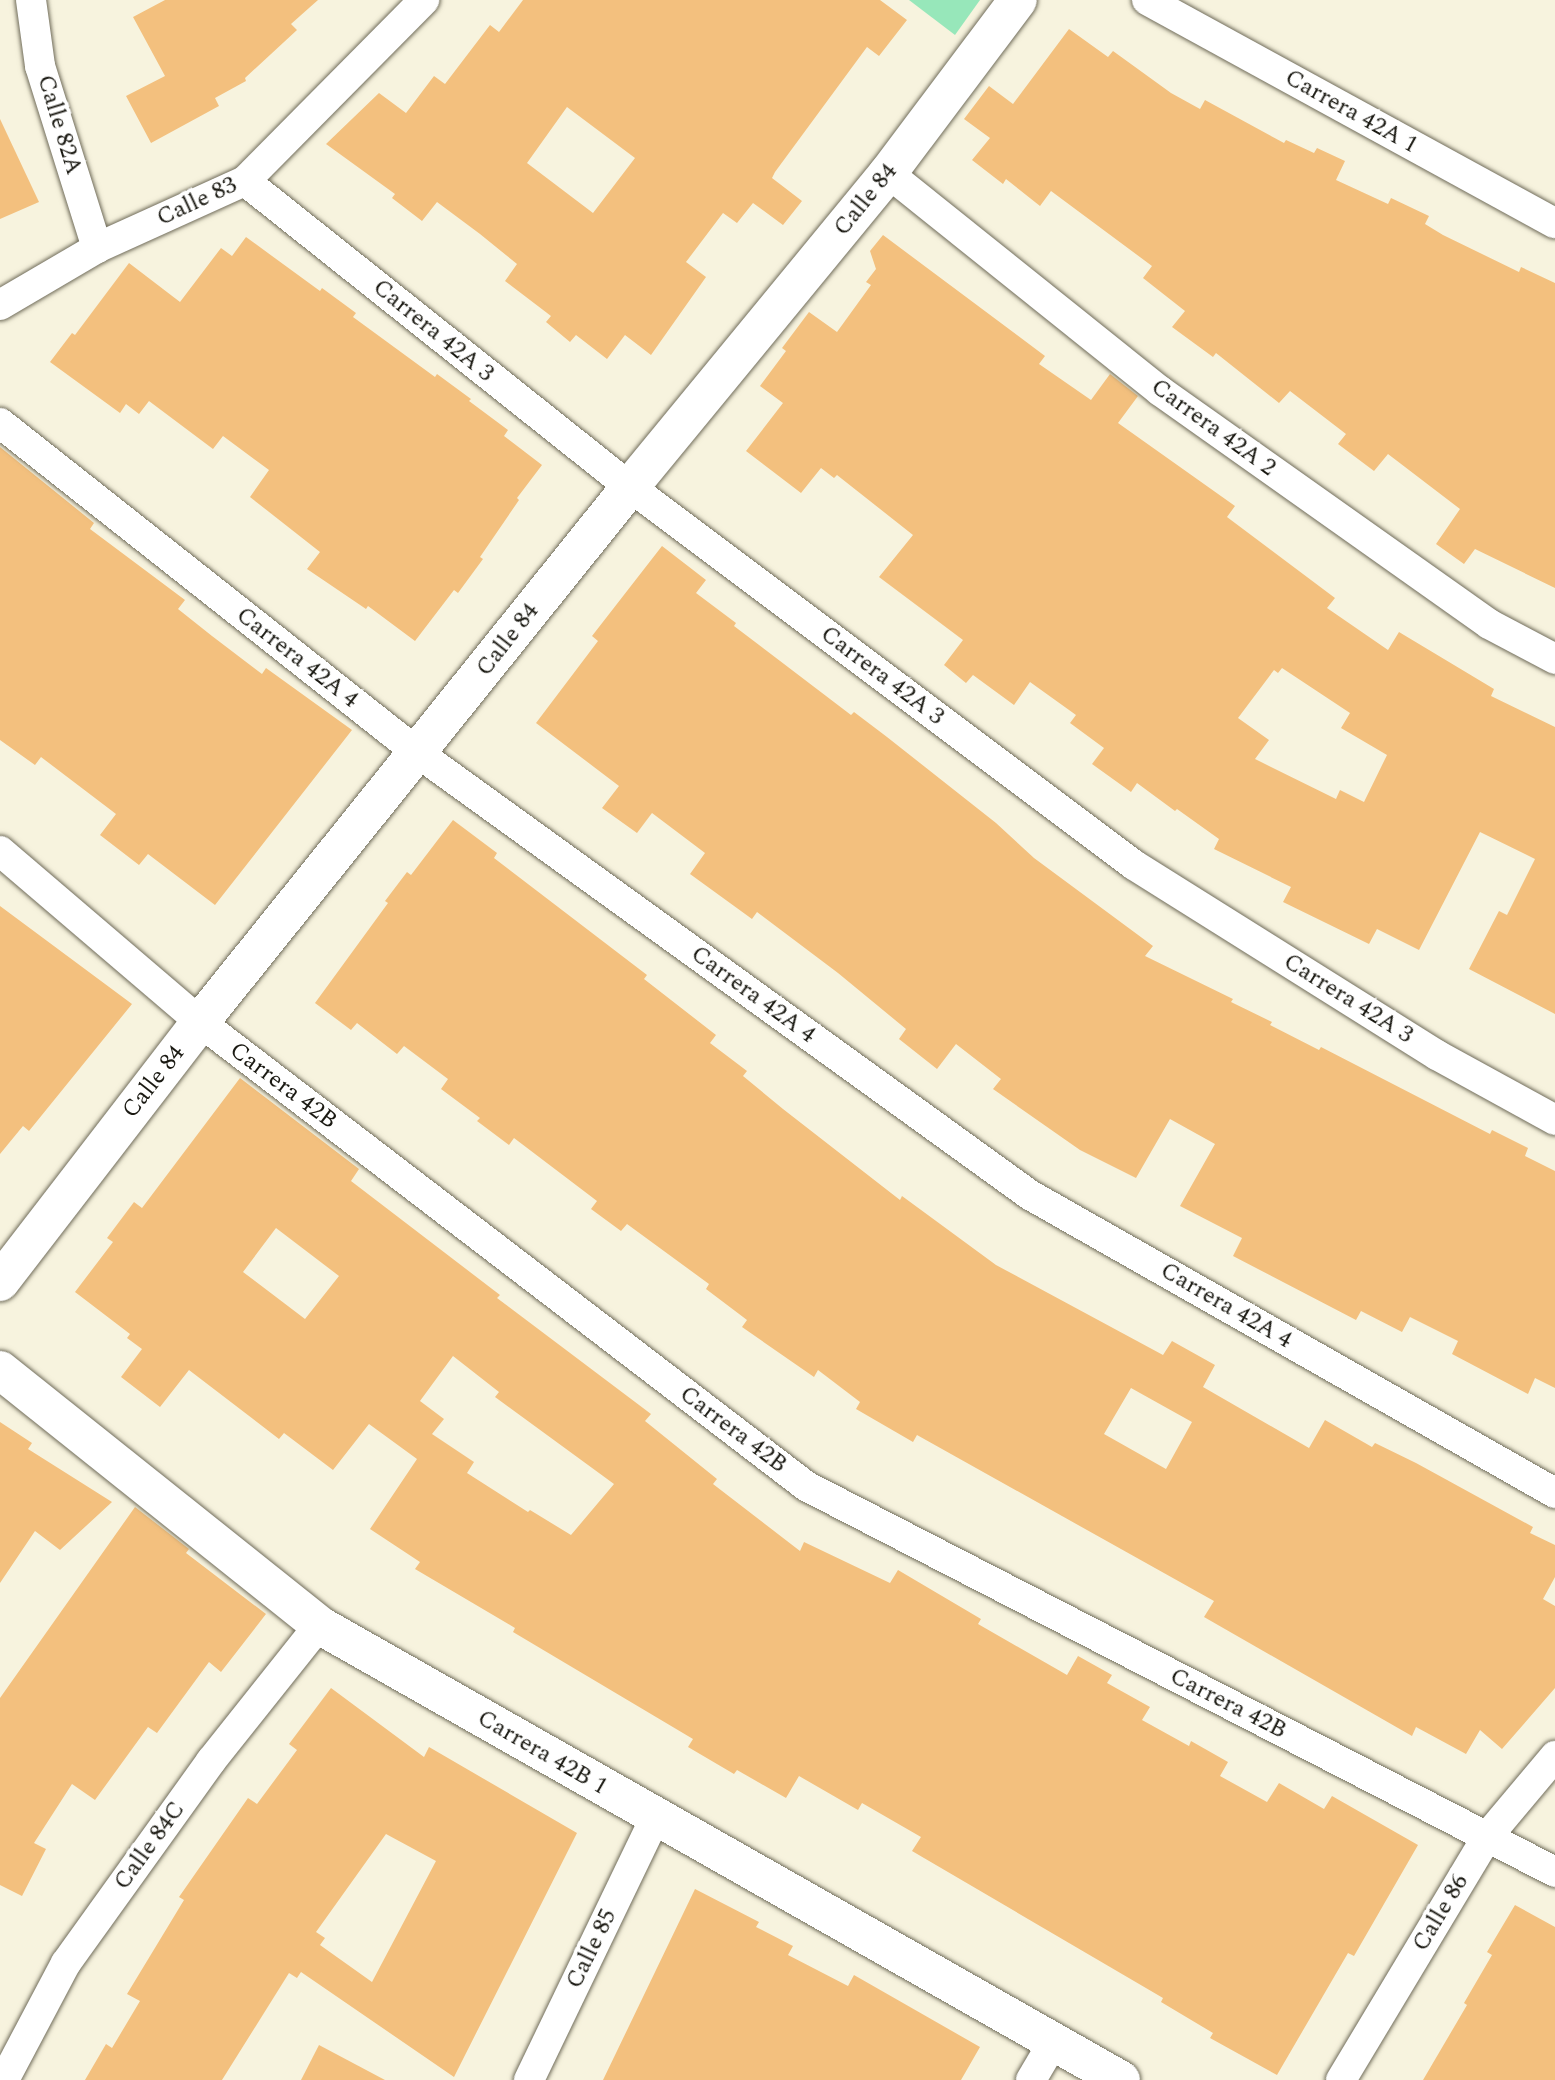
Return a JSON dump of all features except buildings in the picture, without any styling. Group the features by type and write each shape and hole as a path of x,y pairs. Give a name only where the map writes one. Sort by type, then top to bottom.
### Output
{"street":[{"name":"Calle 82A","path":"31,0 40,65 97,248"},
{"name":"Calle 83","path":"0,306 97,248 245,181 424,0"},
{"name":"Calle 84","path":"0,1282 200,1022 630,487 888,173 1018,0"},
{"name":"Carrera 42A 1","path":"1147,0 1555,223"},
{"name":"Carrera 42A 2","path":"888,173 1160,391 1489,624 1555,659"},
{"name":"Carrera 42A 3","path":"245,181 630,487 1134,865 1437,1055 1555,1120"},
{"name":"Carrera 42A 4","path":"0,423 418,753 1030,1195 1555,1493"},
{"name":"Carrera 42B","path":"0,851 200,1022 806,1486 1555,1872"},
{"name":"Carrera 42B 1","path":"0,1370 318,1625 1121,2080"},
{"name":"Calle 84C","path":"4,2080 66,1963 211,1761 318,1625"},
{"name":"Calle 86","path":"1341,2080 1487,1837 1555,1756"},
{"name":"Calle 85","path":"529,2080 655,1818"},
{"path":"1031,2080 1054,2041"}],"green space":[{"path":"909,0 980,0 955,35"}]}
